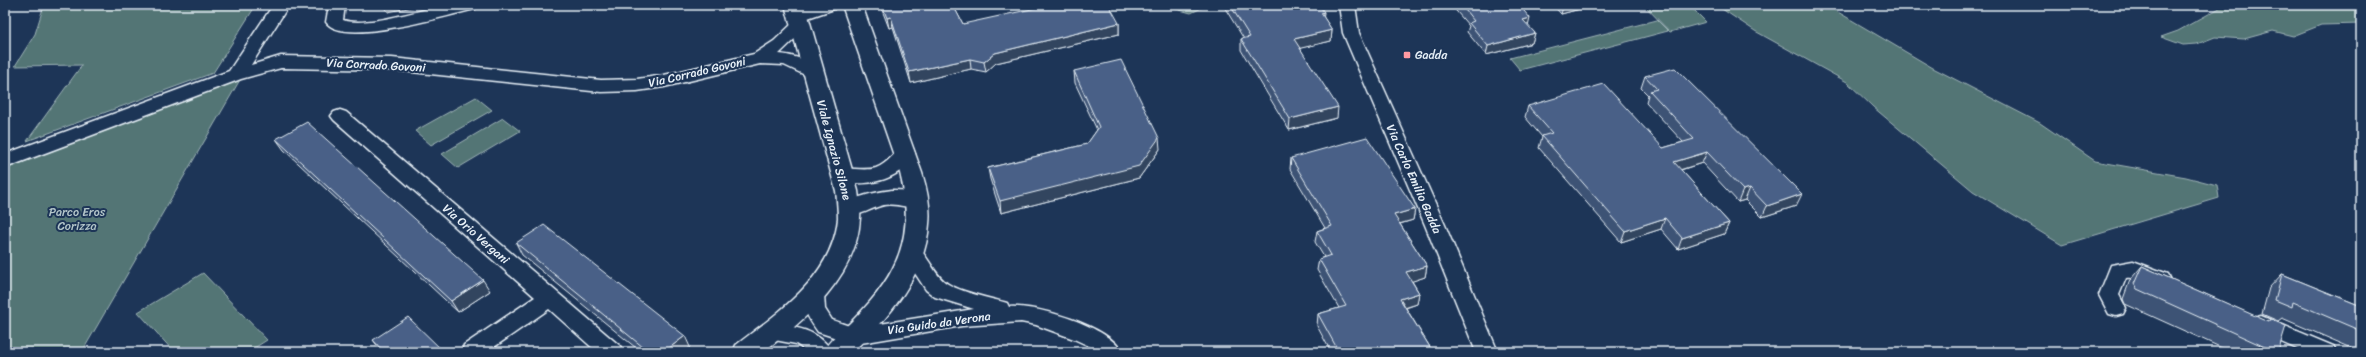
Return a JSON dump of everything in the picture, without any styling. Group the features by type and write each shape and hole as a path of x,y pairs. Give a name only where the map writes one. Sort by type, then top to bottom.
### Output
{"street":[{"path":"235,75 281,5"},
{"path":"337,5 334,22 341,27 347,28 386,23 469,5"},
{"path":"797,16 828,5"},
{"path":"835,352 855,336 886,299 899,279 911,252 918,225 917,202 906,154 852,5"},
{"name":"Via Carlo Emilio Gadda","path":"1346,5 1351,33 1435,225 1487,352"},
{"name":"Via Corrado Govoni","path":"760,58 780,45 797,16"},
{"name":"Viale Ignazio Silone","path":"745,352 771,332 814,294 840,255 847,236 850,210 842,175 797,16"},
{"name":"Via Corrado Govoni","path":"5,161 235,75 281,62 361,62 408,65 585,86 616,87 664,81 760,58 787,60 813,72"},
{"name":"Via Orio Vergani","path":"340,116 612,352"},
{"path":"842,175 863,178 880,175 895,167 906,154"},
{"path":"850,210 886,197 901,196 917,202"},
{"path":"911,252 933,284 942,291 989,306 1021,314"},
{"path":"2116,308 2110,300 2109,292 2117,273 2122,269 2141,271 2182,289"},
{"path":"814,294 815,310 825,326 855,336"},
{"path":"472,351 549,298"},
{"name":"Via Guido da Verona","path":"855,336 962,318 1021,314 1038,317 1081,333 1095,339 1111,352"},
{"path":"2246,317 2325,352"},
{"path":"771,332 800,337 816,346 821,352"}],"green space":[{"path":"44,5 256,5 213,73 27,141 82,65 15,66 35,34"},
{"path":"1174,5 1208,5 1191,13 1176,9"},
{"path":"1644,5 1689,5 1706,22 1670,32"},
{"path":"1716,5 1826,5 1933,68 2040,123 2095,161 2186,177 2217,185 2219,198 2062,245 1973,191 1873,107 1847,82 1755,31"},
{"path":"2225,5 2361,5 2361,24 2321,25 2293,36 2273,31 2244,39 2215,37 2197,44 2183,45 2161,37 2178,31"},
{"path":"1657,20 1668,31 1520,70 1510,58"},
{"name":"Parco Eros Corizza","path":"241,78 82,352 5,352 5,169"},
{"path":"476,97 492,110 431,145 415,131"},
{"path":"503,118 520,131 458,168 442,154"},
{"path":"203,273 267,340 248,352 174,352 138,312"}],"building":[{"path":"882,5 953,5 963,24 1050,5 1109,5 1119,23 995,53 984,62 970,59 909,72 891,17 887,18"},
{"path":"1230,5 1319,5 1324,12 1321,13 1332,30 1294,39 1338,107 1290,119 1241,39 1250,37"},
{"path":"1461,5 1519,5 1530,18 1523,20 1535,33 1488,46 1469,23 1474,21"},
{"path":"1121,60 1159,138 1139,166 1000,201 988,168 1087,144 1099,127 1074,71"},
{"path":"1675,68 1802,194 1767,206 1750,188 1743,190 1707,152 1674,162 1729,223 1682,238 1665,218 1625,231 1542,136 1552,133 1528,106 1604,84 1663,148 1694,139 1650,91 1657,89 1645,76"},
{"path":"307,122 483,280 451,301 276,139"},
{"path":"1367,137 1415,209 1394,215 1427,266 1406,272 1419,293 1400,299 1433,352 1339,352 1318,314 1346,306 1319,259 1331,255 1317,231 1332,226 1291,158"},
{"path":"544,225 685,336 664,352 649,352 516,243"},
{"path":"2142,266 2269,322 2270,319 2286,326 2278,352 2137,289 2134,284"},
{"path":"2282,274 2361,306 2361,331 2293,302 2292,307 2275,300"},
{"path":"408,317 444,352 384,352 373,340"},
{"path":"583,349 587,352 579,352"}],"place":[{"name":"Gadda","path":"1407,55"}]}
